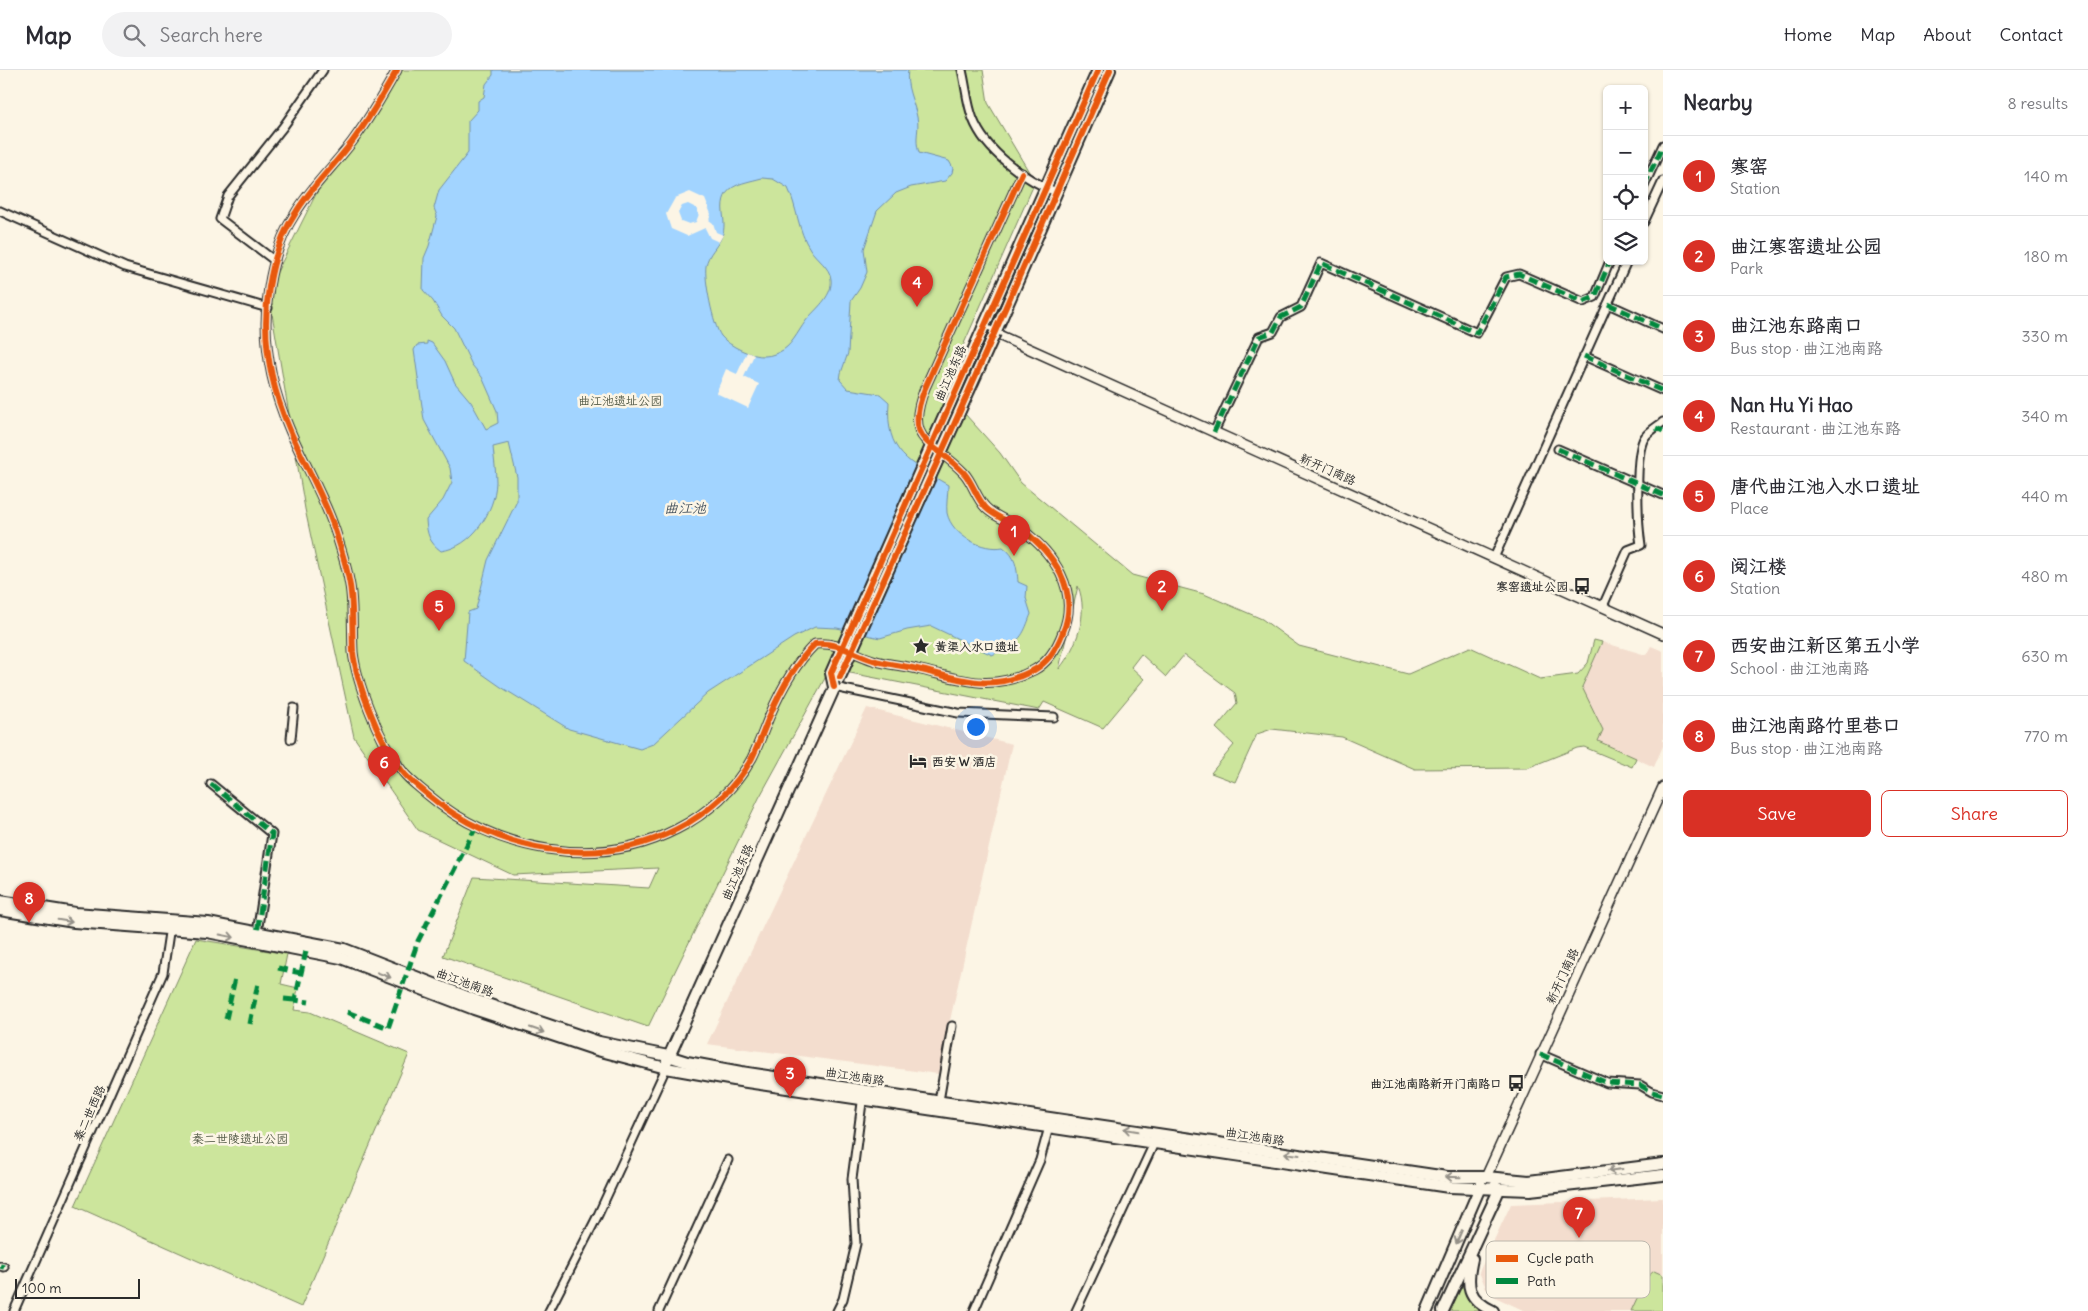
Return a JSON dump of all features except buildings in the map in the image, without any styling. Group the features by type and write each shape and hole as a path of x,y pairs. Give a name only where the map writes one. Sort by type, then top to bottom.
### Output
{"main road":[{"name":"曲江池东路","path":"834,687 831,673 1098,70"},
{"name":"曲江池东路","path":"666,1068 668,1056 995,333 1110,70"},
{"name":"曲江池南路","path":"0,901 206,932 341,958 493,1016 596,1050 666,1068 863,1095 939,1101 1449,1187 1530,1190 1663,1175"},
{"name":"曲江池南路","path":"0,910 74,922 170,926 208,923 344,949 478,1001 599,1042 668,1056 686,1062 1049,1127 1156,1138 1447,1177 1486,1177 1529,1181 1663,1164"},
{"path":"1427,1311 1479,1189 1486,1177 1499,1190 1444,1311"},
{"path":"1476,1240 1468,1278 1470,1292 1483,1306 1493,1311"}],"street":[{"path":"275,261 220,219 228,196 283,127 323,70"},
{"path":"397,70 355,137 295,214 282,239 268,290 266,336 269,367 289,428 323,499 334,529 351,591 356,664 370,712 393,757 404,774 434,800 476,827 507,840 536,847 574,852 611,851 653,840 679,829 701,815 720,799 752,759 772,710 787,681 801,658 815,644 830,643 874,661 993,684 1017,678 1041,666 1054,652 1065,628 1070,606 1066,588 1055,564 1042,546 1020,528 992,513 984,506 964,473 927,443 918,425 918,409 925,388 1022,173"},
{"path":"962,70 968,102 979,132 988,144 1022,173 1045,188 1056,192"},
{"path":"1648,177 1663,145"},
{"path":"1645,220 1663,181"},
{"path":"0,211 125,267 268,308"},
{"path":"1214,432 1259,337 1273,332 1281,317 1300,306 1320,263 1477,333 1506,277 1519,274 1583,302 1594,297 1608,265"},
{"path":"1494,558 1625,265"},
{"path":"1608,304 1663,329"},
{"name":"新开门南路","path":"983,328 1663,634"},
{"path":"1584,356 1663,391"},
{"path":"1603,606 1628,550 1641,545 1639,529 1639,457 1644,437 1659,430 1663,422"},
{"path":"1558,448 1663,494"},
{"path":"834,687 958,713 1054,717"},
{"path":"291,739 294,708"},
{"path":"211,784 272,834 257,933"},
{"name":"新开门南路","path":"1486,1177 1540,1054 1663,787"},
{"name":"秦二世西路","path":"14,1311 163,973 170,926"},
{"path":"939,1101 952,1026"},
{"path":"1540,1054 1607,1082 1640,1085 1652,1092 1663,1095"},
{"path":"549,1311 598,1215 666,1068"},
{"path":"837,1311 843,1299 856,1244 852,1179 863,1095"},
{"path":"974,1311 1040,1160 1049,1127"},
{"path":"1076,1311 1156,1138"},
{"path":"659,1311 728,1160"}],"shaded area":[{"path":"1602,642 1646,655 1651,646 1663,651 1663,746 1654,767 1598,741 1582,687"},
{"path":"867,708 1012,744 938,1074 707,1044"},
{"path":"1663,1198 1663,1311 1525,1311 1497,1298 1650,1298 1650,1241 1494,1241 1511,1204"},
{"path":"1486,1257 1486,1288 1479,1272"}],"green space":[{"name":"曲江池遗址公园","path":"399,70 983,70 988,103 1035,182 948,380 965,414 1000,453 1021,483 1132,575 1204,594 1262,619 1299,646 1408,674 1470,647 1540,679 1578,674 1588,663 1594,640 1602,642 1582,687 1603,730 1598,741 1636,758 1632,767 1584,747 1527,768 1415,769 1342,737 1272,729 1257,734 1235,782 1211,773 1234,745 1216,728 1237,703 1235,693 1184,655 1166,677 1141,654 1131,667 1144,679 1103,728 1044,702 1039,710 830,669 759,798 648,1027 443,956 474,877 649,888 658,868 513,875 418,830 354,737 305,509 268,290 326,174","holes":["1078,586 1081,597 1082,619 1076,640 1059,669"]},
{"name":"秦二世陵遗址公园","path":"196,939 287,954 281,984 298,988 294,1010 310,1012 409,1054 301,1307 75,1206"},
{"path":"1654,1271 1663,1275 1663,1311 1631,1311 1637,1298 1650,1298 1650,1274"},
{"path":"1463,1285 1468,1296 1483,1311 1449,1311"}],"water":[{"name":"曲江池","path":"493,70 908,70 909,88 918,122 917,142 919,153 949,161 953,168 952,173 945,181 911,187 896,193 877,211 864,249 867,272 860,288 851,301 848,353 840,380 848,389 880,394 889,402 891,434 902,454 922,470 948,485 947,513 955,529 969,540 987,547 1003,547 1011,554 1016,567 1018,582 1027,586 1026,598 1031,614 1020,638 1006,644 1005,649 992,655 931,626 907,630 880,638 837,628 815,627 794,637 708,693 653,744 640,749 569,729 501,687 464,661 468,612 476,609 488,560 517,501 517,477 509,443 493,447 495,493 480,526 463,543 452,548 441,551 431,541 426,520 443,500 452,482 450,468 424,420 414,350 417,345 427,344 427,341 432,343 445,361 455,383 471,402 486,429 498,423 497,411 482,377 472,365 454,328 442,316 433,301 423,290 424,258 437,216 434,208 439,190 468,153 468,121 478,110 478,101 484,97 486,84 493,75","holes":["762,178 773,179 788,188 806,242 828,271 831,285 824,300 787,347 774,354 760,356 741,350 721,336 710,302 706,281 706,266 723,233 723,204 728,191 746,182"]}],"pier":[{"path":"690,192 705,199 711,214 709,220 713,223 716,232 723,235 719,242 710,238 705,228 687,236 671,229 666,214 675,198","holes":["688,204 696,208 699,214 696,222 689,224 681,221 678,213 682,206"]},
{"path":"747,352 754,355 744,377 759,384 748,408 716,393 726,369 737,374"}],"marked path":[{"path":"1648,177 1663,145"},
{"path":"1214,432 1259,337 1273,332 1281,317 1301,307 1321,263 1477,333 1506,277 1519,274 1583,302 1595,297 1608,265"},
{"path":"1608,304 1663,329"},
{"path":"1584,356 1663,391"},
{"path":"1656,428 1663,431"},
{"path":"1558,449 1663,495"},
{"path":"211,784 272,834 257,933"},
{"path":"347,1012 388,1028 418,941 476,827"},
{"path":"306,951 295,1000 309,1002"},
{"path":"278,968 301,973"},
{"path":"226,1019 235,978"},
{"path":"250,1024 258,983"},
{"path":"284,999 295,1000"},
{"path":"1540,1054 1607,1083 1640,1085 1652,1092 1663,1095"},
{"path":"0,1266 4,1267"}],"cycle path":[{"path":"397,70 376,107 358,133 301,204 290,222 278,249 269,287 266,324 272,377 282,411 325,504 340,545 350,585 355,666 369,709 388,750 408,778 454,814 483,830 515,842 547,849 580,852 613,849 646,842 677,829 710,808 738,780 755,753 774,705 784,686 795,668 815,644 831,645 878,662 976,682 1003,681 1018,677 1039,667 1052,654 1061,638 1067,617 1068,602 1061,574 1044,549 1033,539 1017,526 986,508 964,473 925,439 919,431 917,420 925,388 1022,173"},
{"path":"834,687 831,673 1098,70"},
{"path":"840,677 953,427 1110,70"}],"place":[{"name":"Nan Hu Yi Hao","path":"917,307"},
{"name":"寒窑","path":"1014,556"},
{"name":"寒窑遗址公园","path":"1582,586"},
{"name":"曲江寒窑遗址公园","path":"1162,611"},
{"name":"唐代曲江池入水口遗址","path":"439,631"},
{"name":"黄渠入水口遗址","path":"921,646"},
{"name":"西安 W 酒店","path":"918,761"},
{"name":"阅江楼","path":"384,787"},
{"name":"曲江池南路竹里巷口","path":"29,923"},
{"name":"曲江池南路新开门南路口","path":"1516,1083"},
{"name":"曲江池东路南口","path":"790,1098"},
{"name":"西安曲江新区第五小学","path":"1579,1238"}]}
